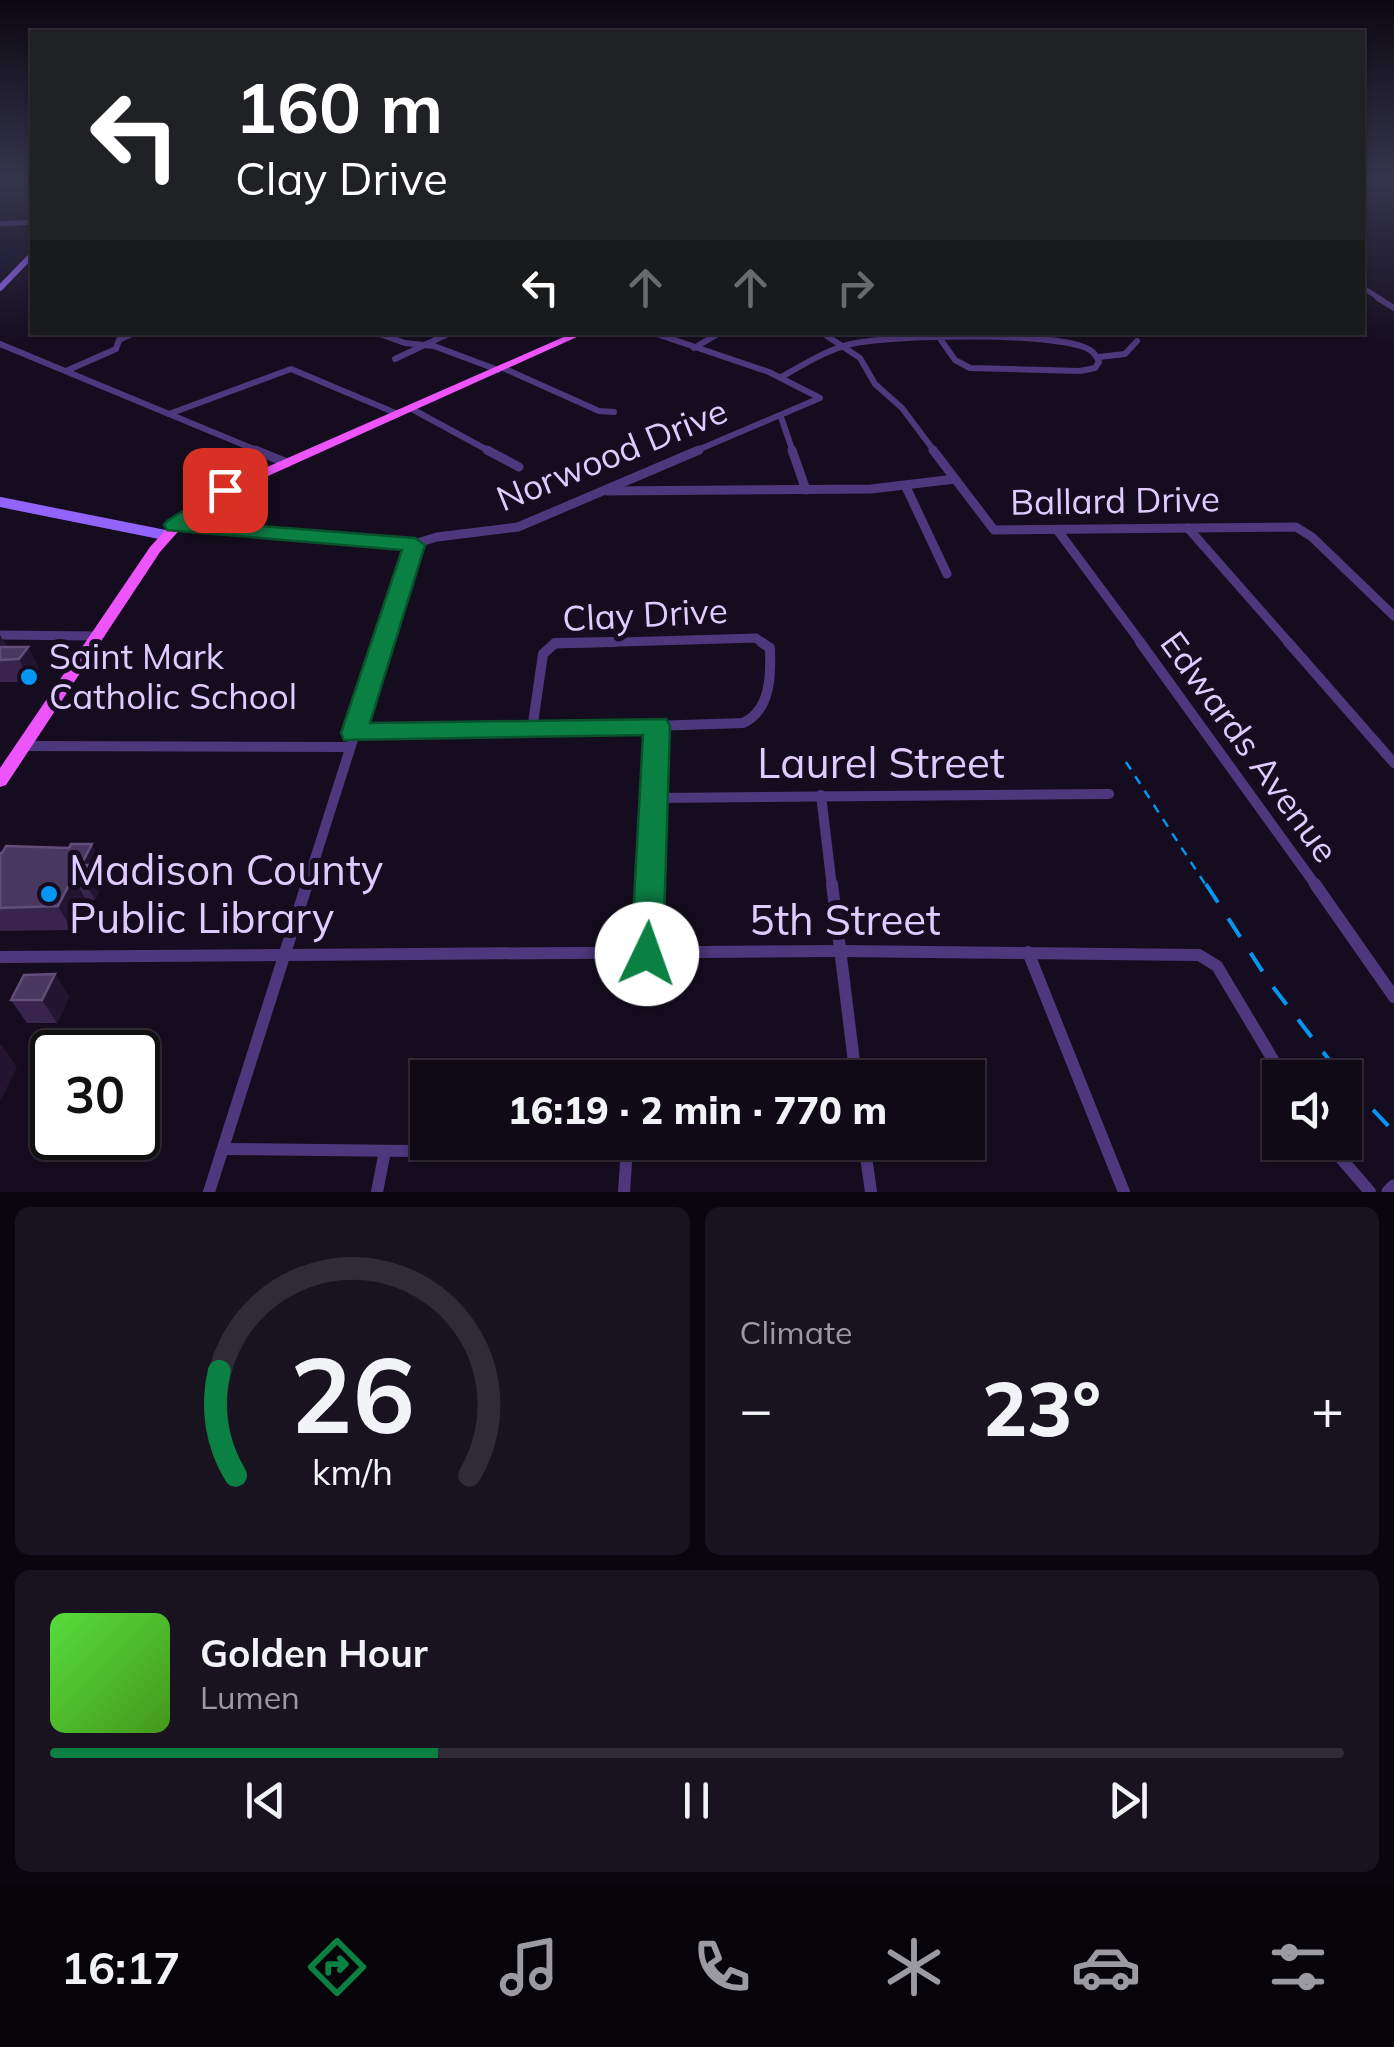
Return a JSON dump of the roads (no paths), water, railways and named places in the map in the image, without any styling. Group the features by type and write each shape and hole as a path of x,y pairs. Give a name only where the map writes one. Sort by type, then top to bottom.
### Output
{"main road":[{"path":"0,288 30,257"},
{"path":"0,781 170,530 225,490 577,335"},
{"path":"0,502 170,530"}],"street":[{"path":"1365,290 1394,306"},
{"path":"66,371 116,349 119,340 130,335"},
{"path":"382,335 501,369 606,414 614,412"},
{"path":"395,359 446,335"},
{"name":"Norwood Drive","path":"170,530 415,545 437,537 518,527 816,402 820,396 780,376 659,335"},
{"path":"694,348 717,335"},
{"name":"Ballard Drive","path":"826,335 857,356 876,384 902,408 994,530 1296,527 1312,537 1394,616"},
{"path":"941,340 957,362 976,369 1085,371 1097,366 1098,357"},
{"path":"780,376 844,347 870,342 1070,344 1098,357 1125,354 1137,341"},
{"path":"0,344 287,463"},
{"path":"170,414 291,370 404,411 520,466"},
{"path":"781,417 806,490"},
{"path":"604,491 906,487 955,479"},
{"path":"906,487 948,574"},
{"path":"1188,528 1394,763"},
{"name":"Edwards Avenue","path":"1058,531 1234,768 1394,996"},
{"path":"210,1192 415,545"},
{"path":"0,635 96,636"},
{"name":"Clay Drive","path":"354,733 532,731 724,724 754,719 764,702 768,645 756,638 554,643 543,654 532,731"},
{"path":"647,954 657,726"},
{"path":"23,746 349,748"},
{"name":"Laurel Street","path":"654,798 1108,794"},
{"path":"821,795 854,1060"},
{"name":"5th Street","path":"0,958 840,952 1187,954 1210,960 1224,976 1273,1060"},
{"path":"1028,952 1124,1192"},
{"path":"224,1149 410,1151"},
{"path":"377,1192 385,1151"},
{"path":"624,1192 626,1160"},
{"path":"867,1160 871,1192"},
{"path":"1342,1160 1370,1192"}],"waterway":[{"path":"0,265 26,235"}],"railway":[{"path":"1126,762 1207,887"},
{"path":"1206,884 1270,983 1329,1060"},
{"path":"1362,1098 1394,1132"}],"place":[{"name":"Saint Mark Catholic School","path":"29,677"},
{"name":"Madison County Public Library","path":"49,894"}]}
